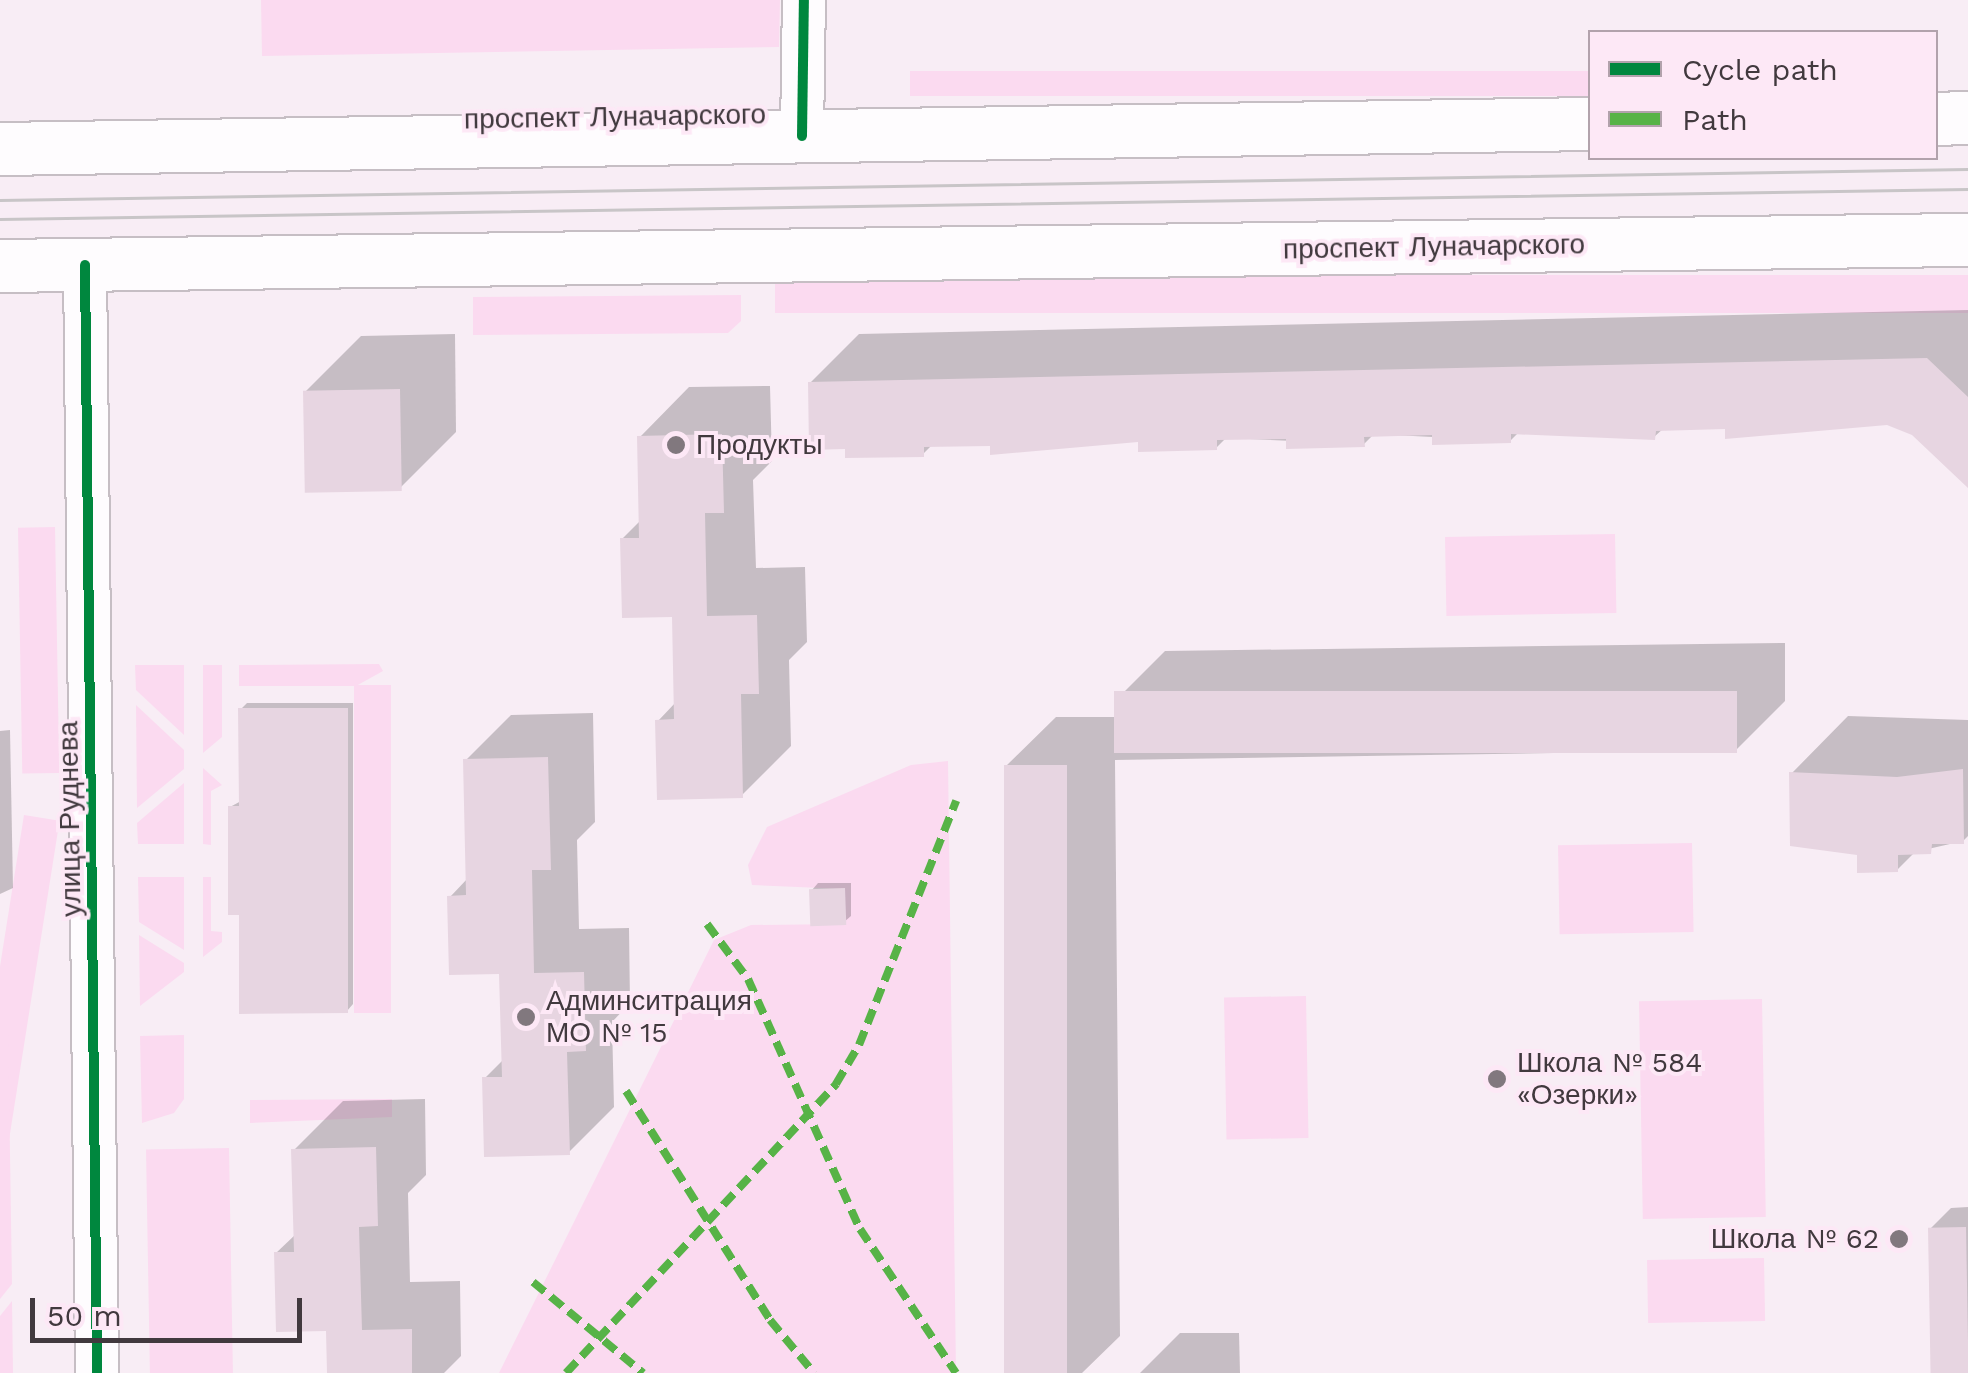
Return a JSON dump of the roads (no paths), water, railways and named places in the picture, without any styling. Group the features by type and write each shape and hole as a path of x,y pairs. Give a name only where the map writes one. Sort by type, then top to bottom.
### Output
{"main road":[{"path":"1938,118 1968,118"},
{"name":"проспект Луначарского","path":"0,149 1588,124"},
{"name":"проспект Луначарского","path":"0,266 1968,240"}],"street":[{"path":"802,136 804,0"},
{"name":"улица Руднева","path":"85,265 98,1373"}],"tram line":[{"path":"0,200 1968,169"},
{"path":"0,219 1968,189"}],"place":[{"name":"Продукты","path":"676,445"},
{"name":"Админситрация МО № 15","path":"526,1017"},
{"name":"Школа № 584 «Озерки»","path":"1497,1079"},
{"name":"Школа № 62","path":"1899,1239"}]}
